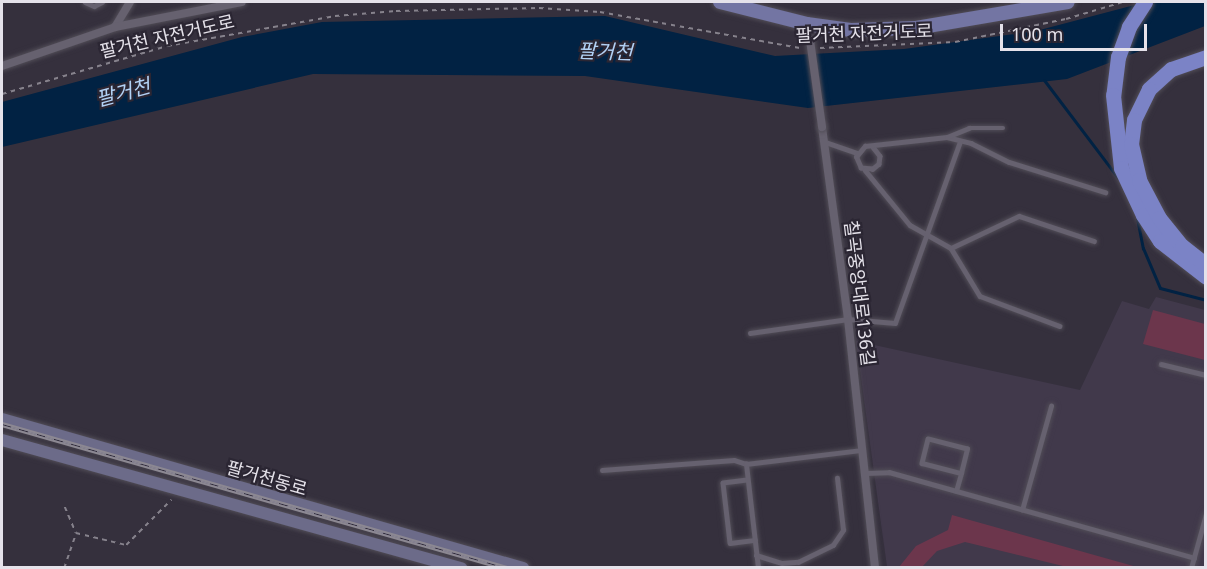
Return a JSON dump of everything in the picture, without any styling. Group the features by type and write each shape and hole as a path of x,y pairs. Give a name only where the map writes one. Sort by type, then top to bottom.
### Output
{"highway":[{"path":"1146,2 1126,37 1114,85 1121,168 1143,215 1161,241 1206,277"},
{"path":"1206,57 1172,69 1149,89 1136,114 1131,144 1138,180 1154,210 1182,246 1206,265"}],"main road":[{"path":"720,2 807,24 851,30 916,28 1068,2"}],"street":[{"path":"115,27 130,2"},
{"path":"2,66 115,27 242,2"},
{"name":"칠곡중앙대로136길","path":"807,24 812,44 848,319 875,567"},
{"name":"팔거천동로","path":"2,419 523,567"},
{"name":"팔거천동로","path":"2,440 461,567"}],"lane":[{"path":"85,2 94,6 102,2"},
{"path":"1003,128 969,128 947,138 862,147 857,153 856,162 910,225 925,237 951,248 980,296 1060,326"},
{"path":"947,138 960,141 1009,162 1105,192"},
{"path":"750,333 848,319 895,323 922,255 925,237 960,141"},
{"path":"825,142 857,153"},
{"path":"865,170 879,164 880,156 873,147"},
{"path":"951,248 1019,216 1094,241"},
{"path":"1161,364 1206,375"},
{"path":"1022,510 1051,406"},
{"path":"956,491 961,473 967,449 928,439 922,463 961,473"},
{"path":"602,470 734,460 746,464 862,450"},
{"path":"746,464 758,567"},
{"path":"865,472 889,472 1194,558"},
{"path":"756,555 782,563 798,562 833,545 843,530 837,478"},
{"path":"747,480 723,483 730,543 754,540"},
{"path":"1191,567 1206,514"}],"path":[{"name":"팔거천 자전거도로","path":"812,44 955,42 1066,19 1123,2"},
{"name":"팔거천 자전거도로","path":"2,94 167,46 335,16 396,11 539,8 600,12 803,48"},
{"path":"76,533 126,546 171,499"},
{"path":"64,567 76,533 65,507"}],"shaded area":[{"path":"1156,297 1205,310 1205,567 887,567 856,341 1080,390 1122,301 1149,309"},
{"path":"1153,310 1205,324 1205,360 1143,344"},
{"path":"952,515 1137,567 1067,567 965,542 937,551 922,567 899,567 916,546 948,530"}],"water":[{"name":"팔거천","path":"1146,2 1205,2 1205,26 1067,79 808,108 585,76 313,74 2,147 2,102 242,37 322,22 605,16 775,56 904,49 1036,31"}],"waterway":[{"path":"1044,80 1118,178"},
{"path":"1137,218 1143,248 1160,288 1206,300"}],"railway":[{"path":"2,424 507,568"}]}
